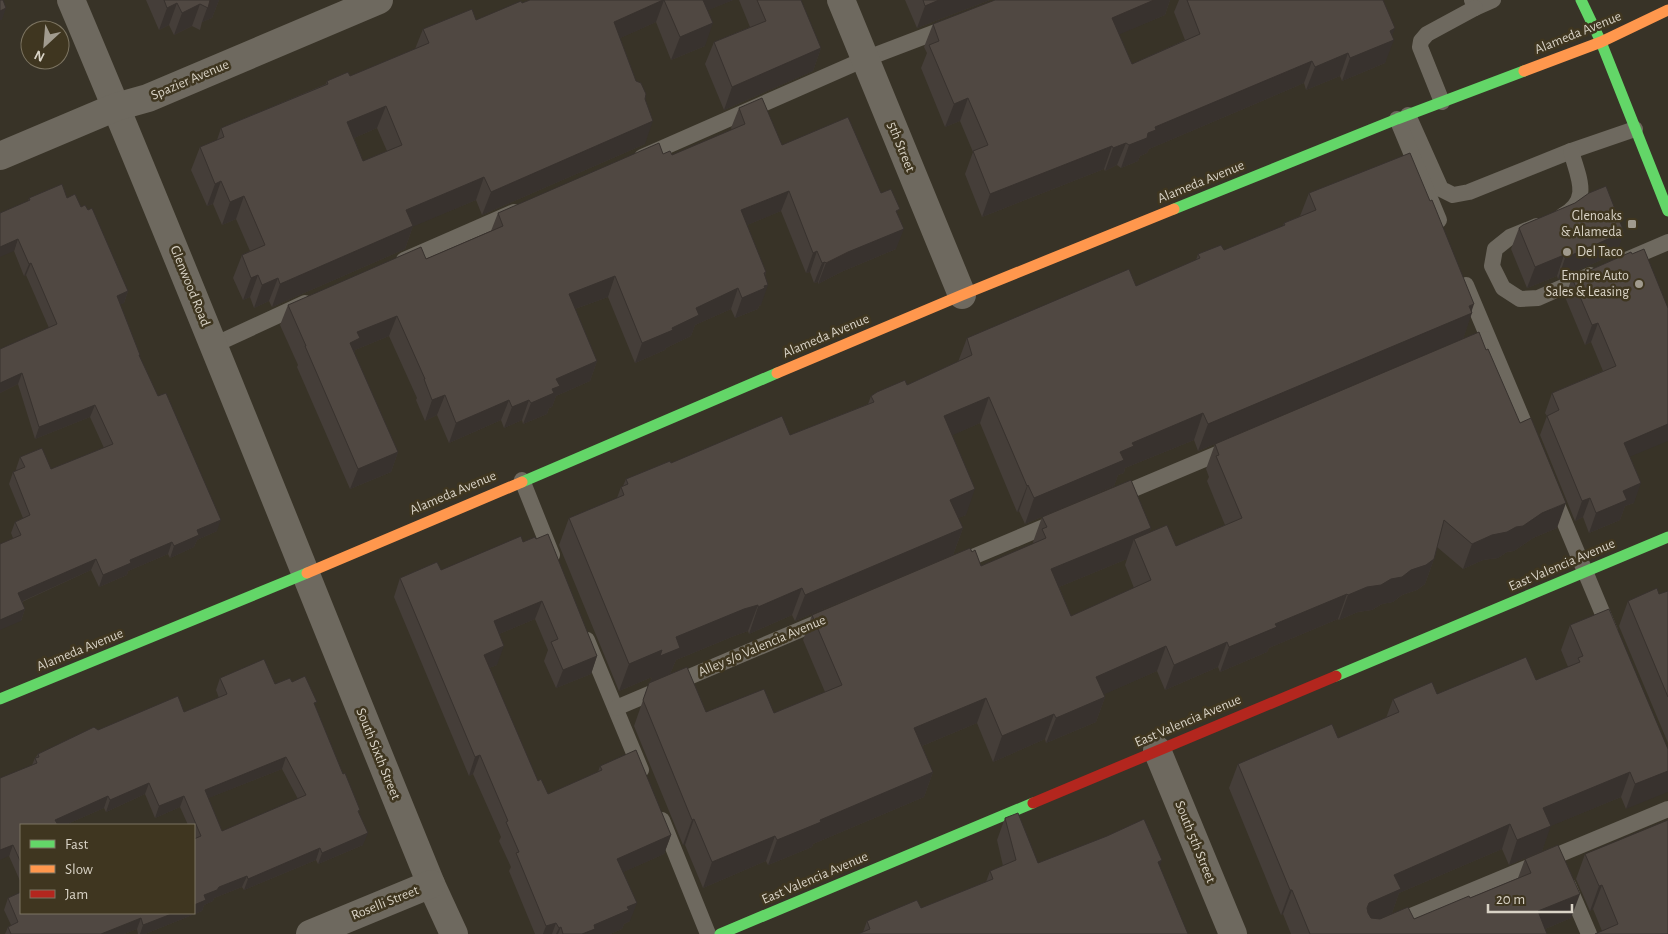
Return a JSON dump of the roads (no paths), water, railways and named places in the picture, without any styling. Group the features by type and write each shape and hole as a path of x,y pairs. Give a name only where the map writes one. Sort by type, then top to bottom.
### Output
{"street":[{"name":"Glenwood Road","path":"71,0 214,344 304,574"},
{"name":"Spazier Avenue","path":"0,156 116,108 148,98 379,0"},
{"name":"5th Street","path":"840,0 962,295"},
{"path":"1582,0 1601,42 1668,211"},
{"path":"1666,0 1668,4"},
{"name":"Alameda Avenue","path":"0,699 304,574 962,295 1403,117 1601,42 1668,10"},
{"name":"East Valencia Avenue","path":"720,934 1668,537"},
{"name":"South Sixth Street","path":"304,574 431,884 454,934"},
{"name":"South 5th Street","path":"1157,750 1233,934"},
{"name":"Roselli Street","path":"310,934 431,884"}],"lane":[{"path":"1442,102 1420,47 1422,41 1427,34 1473,4 1493,0"},
{"path":"629,162 865,59 964,21"},
{"path":"1403,117 1441,189 1453,195 1468,192 1571,151 1635,129"},
{"path":"1403,117 1444,233"},
{"path":"1571,151 1582,191 1575,208 1564,215 1510,237 1495,249 1492,266 1502,288 1520,299 1538,298 1668,242"},
{"path":"394,265 530,206"},
{"path":"1459,268 1538,457"},
{"path":"214,344 321,296"},
{"path":"1452,354 1487,334"},
{"path":"1102,502 1250,440"},
{"path":"522,480 560,573"},
{"path":"1549,484 1618,650"},
{"path":"946,568 1075,514"},
{"name":"Alley s/o Valencia Avenue","path":"613,703 845,611"},
{"path":"582,627 645,780"},
{"path":"656,807 708,934"},
{"path":"1368,934 1668,809"},
{"path":"1555,856 1589,934"}],"place":[{"name":"Glenoaks & Alameda","path":"1632,224"},
{"name":"Del Taco","path":"1567,252"},
{"name":"Empire Auto Sales & Leasing","path":"1639,284"}]}
